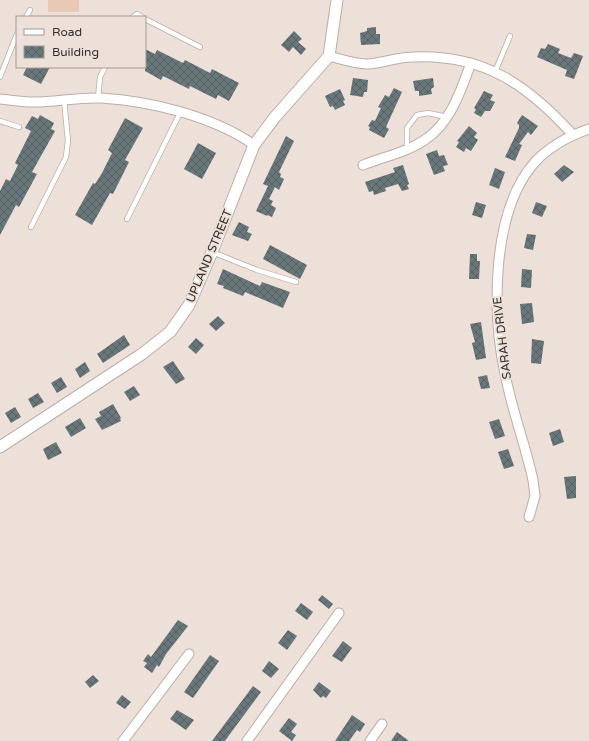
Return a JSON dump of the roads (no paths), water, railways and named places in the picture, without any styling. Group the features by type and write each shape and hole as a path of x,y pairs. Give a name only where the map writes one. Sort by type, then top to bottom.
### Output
{"street":[{"path":"337,0 329,56 366,64 410,57 429,56 448,57 471,63 513,80 534,95 555,114 573,134"},
{"name":"UPLAND STREET","path":"0,447 126,365 163,339 179,321 189,305 212,252 254,145 275,117 329,56"},
{"path":"363,165 407,149 427,139 447,117 461,92 471,63"},
{"path":"0,99 34,102 98,98 133,101 180,112 226,130 254,145"},
{"name":"SARAH DRIVE","path":"529,517 535,496 533,480 505,374 499,327 496,289 505,227 509,207 516,192 536,162 552,148 573,134 589,129"},
{"path":"246,741 339,613"},
{"path":"127,740 189,654"},
{"path":"370,741 382,724"}],"lane":[{"path":"27,16 30,10"},
{"path":"146,20 200,47"},
{"path":"495,72 510,36"},
{"path":"0,77 16,37"},
{"path":"98,98 100,77 104,68"},
{"path":"31,227 66,156 68,141 64,99"},
{"path":"127,219 180,112"},
{"path":"407,149 407,128 417,115 428,113 447,117"},
{"path":"0,121 19,127"},
{"path":"212,252 257,270 296,282"}]}
